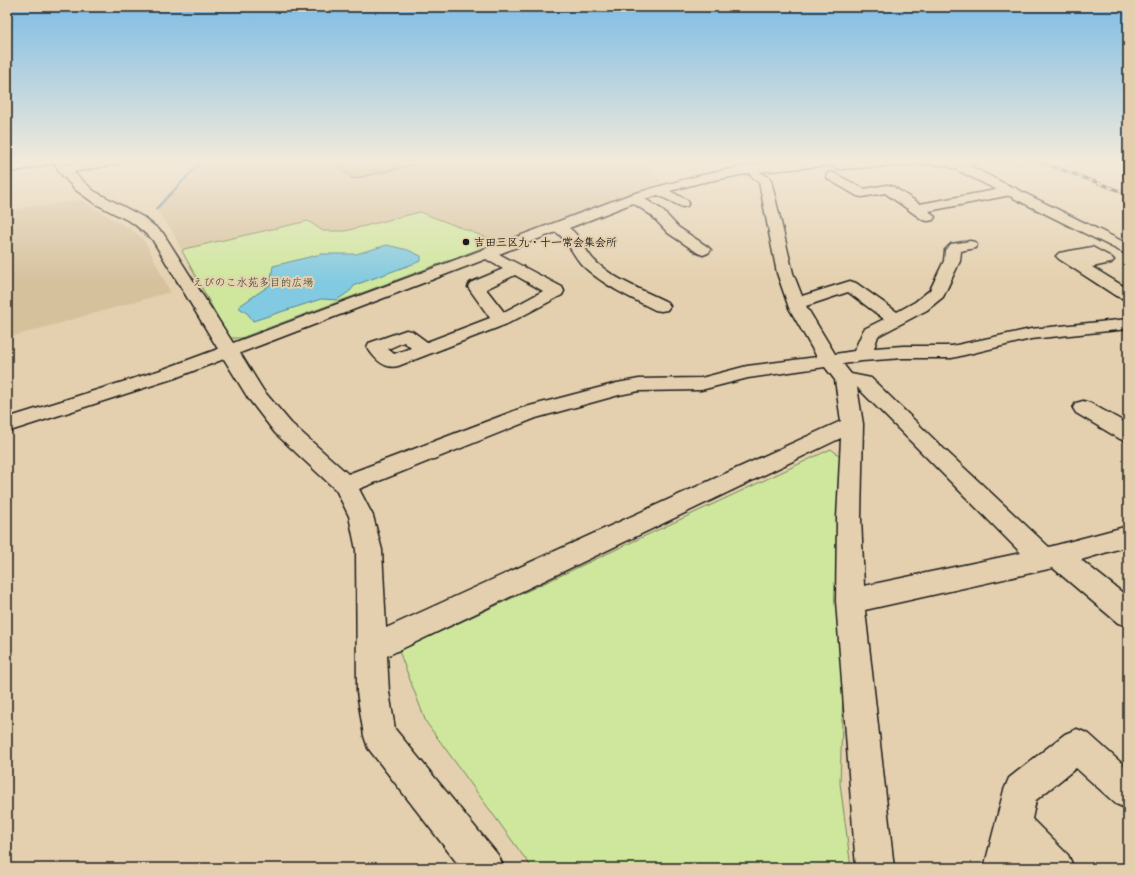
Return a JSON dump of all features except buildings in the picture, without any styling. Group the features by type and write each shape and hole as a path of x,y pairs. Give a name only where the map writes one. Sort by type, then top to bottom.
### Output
{"main road":[{"path":"102,201 141,222 158,236 255,394 283,428 345,484 361,516 369,550 373,692 380,736 486,868"},
{"path":"7,425 168,374 627,201"},
{"path":"638,201 656,212 673,230 703,250"},
{"path":"678,201 682,203"},
{"path":"769,201 785,273 797,303 829,360 845,379 852,424 849,518 850,601 875,868"},
{"path":"905,201 923,213 972,201"},
{"path":"1030,201 1128,250"},
{"path":"1043,201 1128,240"},
{"path":"558,227 569,234 588,262 615,284 661,306"},
{"path":"862,355 870,333 921,306 937,293 952,261 953,250 956,247 970,245"},
{"path":"424,348 501,320 556,291 487,254"},
{"path":"1077,264 1128,295"},
{"path":"501,320 476,287 516,270"},
{"path":"797,303 850,286 896,319"},
{"path":"345,484 529,413 617,389 639,386 701,384 747,372 862,355 903,352 952,352 1031,334 1128,324"},
{"path":"845,379 864,382 936,455 1051,558 1128,614"},
{"path":"1083,408 1128,434"},
{"path":"372,649 852,424"},
{"path":"850,601 1051,558 1128,536"},
{"path":"1003,868 1021,790 1077,746 1128,792"},
{"path":"1013,825 1055,868"}],"shaded area":[{"path":"82,201 132,230 142,238 149,249 170,292 7,338 7,211 36,205 41,207"},
{"path":"165,201 612,201 498,242 420,212 345,231 323,231 308,221 184,249 182,251 173,232 156,210"}],"green space":[{"name":"えびのこ水苑多目的広場","path":"420,212 498,242 241,338 229,338 182,251 184,249 308,221 323,231 345,231"},
{"path":"831,449 850,464 840,783 851,868 532,868 426,722 399,651"}],"water":[{"path":"387,245 408,250 421,256 421,261 355,285 350,291 337,300 321,299 253,321 248,314 238,307 270,285 273,266 321,254 356,254"}],"waterway":[{"path":"156,209 164,201"}],"place":[{"name":"吉田三区九・十一常会集会所","path":"466,242"}]}
